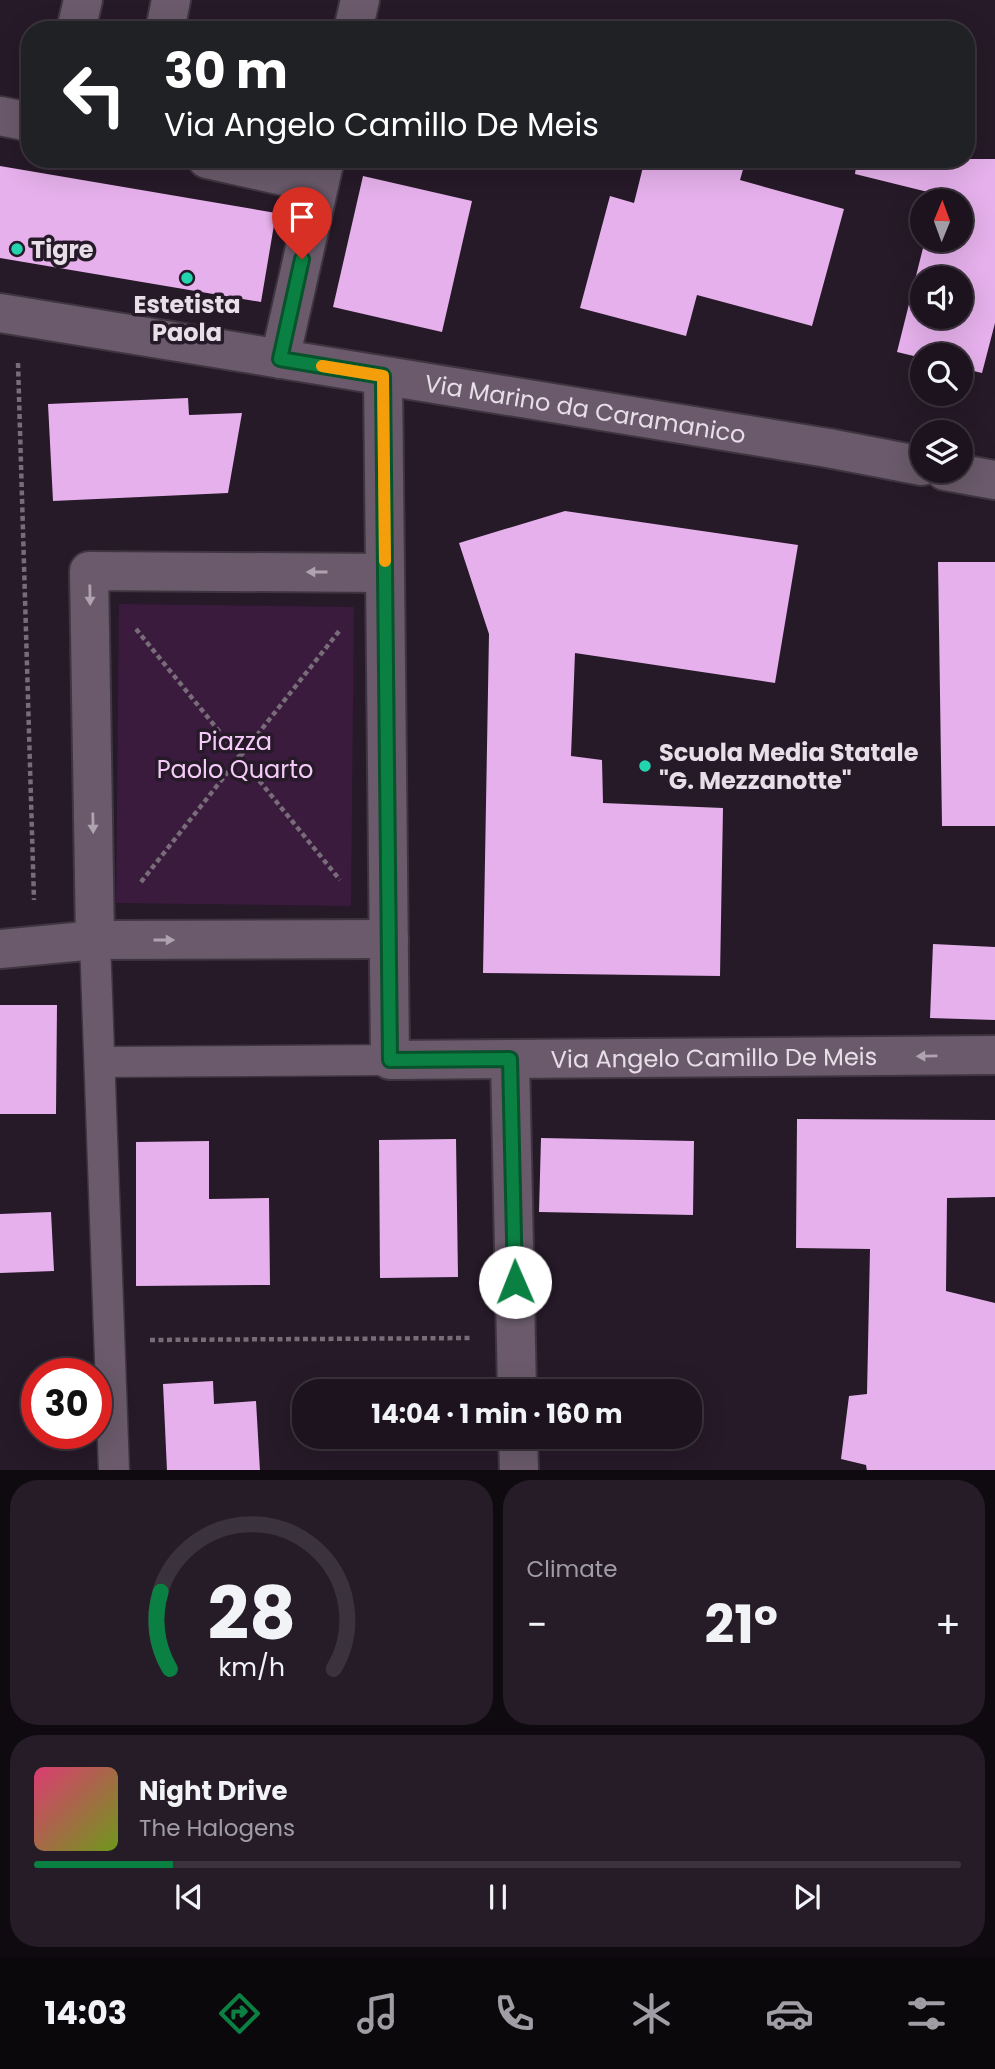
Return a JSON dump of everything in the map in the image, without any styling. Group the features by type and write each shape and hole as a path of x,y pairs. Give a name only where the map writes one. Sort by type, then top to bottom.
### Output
{"street":[{"path":"78,21 83,0"},
{"path":"167,21 171,0"},
{"path":"355,21 360,0"},
{"path":"0,116 21,120"},
{"path":"280,359 322,172 287,168"},
{"name":"Via Marino da Caramanico","path":"9,315 828,448 910,464"},
{"path":"383,376 390,1060"},
{"path":"973,476 995,480"},
{"path":"95,940 89,571 385,573"},
{"path":"18,947 95,940 389,940"},
{"name":"Via Angelo Camillo De Meis","path":"390,1060 995,1055"},
{"path":"510,1059 517,1379"},
{"path":"518,1449 519,1470"}],"lane":[{"path":"95,940 102,1062 114,1470"},
{"path":"102,1062 390,1060"}],"path":[{"path":"9,315 18,947"},
{"path":"89,571 345,886"},
{"path":"138,886 342,627"},
{"path":"110,1341 516,1338"}],"green space":[{"name":"Piazza Paolo Quarto","path":"119,604 354,607 351,906 116,903"}],"building":[{"path":"975,159 995,159 995,323 982,373 973,371 973,343 910,343 910,355 897,352 910,300 910,329 973,329 973,266 918,266 922,252 973,252 973,189 916,189 855,174 856,168 975,168"},
{"path":"0,166 276,213 261,302 0,258"},
{"path":"643,168 743,168 740,180 844,209 812,326 697,295 686,336 580,308 610,196 634,203"},
{"path":"363,176 472,201 442,332 333,307"},
{"path":"188,398 189,415 242,413 228,493 53,501 48,404"},
{"path":"565,511 798,545 775,683 575,653 571,756 602,760 603,803 723,808 720,976 483,973 489,634 459,543"},
{"path":"938,562 995,562 995,826 942,826"},
{"path":"933,944 995,947 995,1020 930,1018"},
{"path":"0,1005 57,1005 56,1114 0,1114"},
{"path":"797,1119 995,1120 995,1197 947,1198 946,1291 995,1303 995,1470 867,1470 866,1465 841,1459 849,1396 867,1394 870,1249 796,1248"},
{"path":"541,1138 694,1141 693,1215 539,1212"},
{"path":"456,1139 458,1277 380,1278 379,1140"},
{"path":"209,1141 209,1199 269,1198 270,1285 136,1286 136,1142"},
{"path":"51,1212 54,1271 0,1273 0,1214"},
{"path":"213,1381 214,1404 256,1401 260,1470 167,1470 163,1384"}],"slow traffic":[{"path":"322,366 383,376 385,561"}],"place":[{"name":"Tigre","path":"17,249"},
{"name":"Estetista Paola","path":"187,278"},
{"name":"Scuola Media Statale \"G. Mezzanotte\"","path":"645,766"}],"route":[{"path":"302,259 280,359 383,376 390,1060 510,1059 515,1282"}]}
